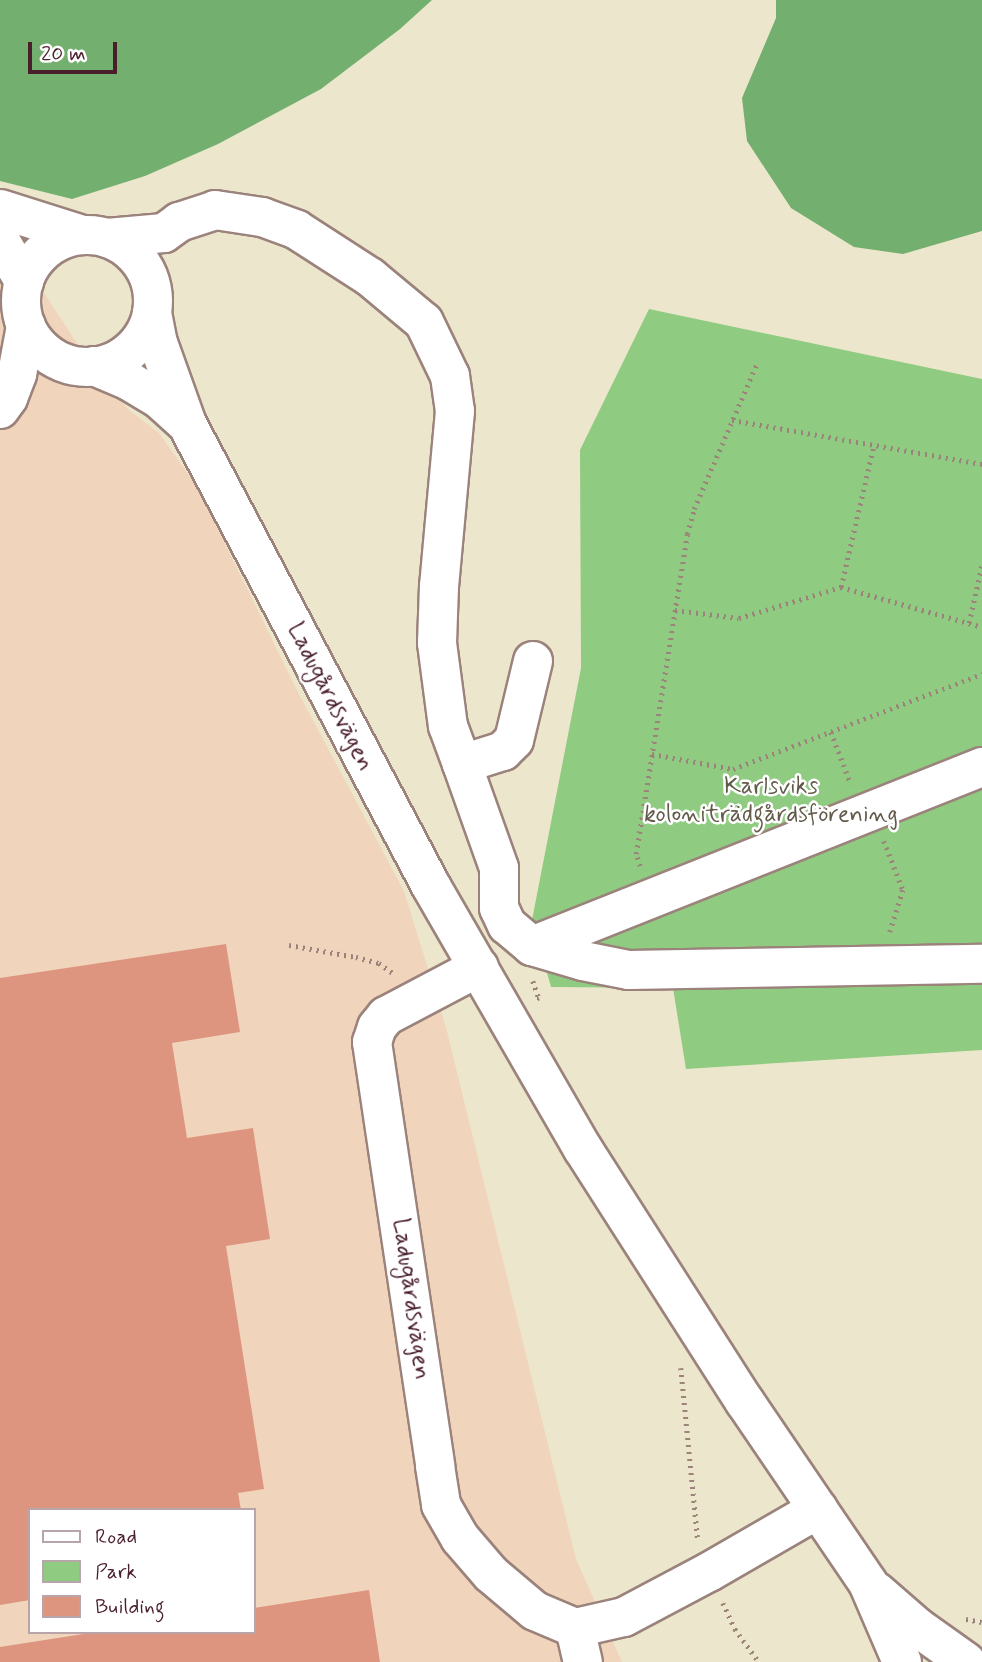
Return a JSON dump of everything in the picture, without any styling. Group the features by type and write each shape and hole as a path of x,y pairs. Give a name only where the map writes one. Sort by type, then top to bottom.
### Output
{"street":[{"path":"0,209 130,250 146,271 151,298"},
{"path":"4,404 22,353 26,326 21,296 24,281 29,269 46,249 70,237 164,233 178,222 215,209 262,217 297,230 370,277 424,322 450,376 455,411 439,586 437,643 449,726 499,868 499,908 507,925 532,946 583,961 629,970 982,964"},
{"path":"4,404 29,383 80,365 120,357 132,349 148,326 164,233"},
{"path":"0,240 24,281"},
{"name":"Ladugårdsvägen","path":"151,298 158,343 187,424 365,765 583,1149 745,1402 868,1583 902,1662"},
{"path":"26,326 43,349 80,365"},
{"name":"Ladugårdsvägen","path":"80,365 139,387 187,424"},
{"path":"462,765 503,751 514,740 533,661"},
{"path":"532,946 982,767"},
{"name":"Ladugårdsvägen","path":"479,967 386,1016 377,1027 372,1042 441,1506 460,1538 491,1574 579,1645 818,1509"},
{"name":"Ladugårdsvägen","path":"868,1583 917,1627 966,1662"}],"path":[{"path":"652,898 636,853 682,560 694,509 758,361"},
{"path":"732,420 982,464"},
{"path":"841,587 874,444"},
{"path":"969,623 982,564"},
{"path":"675,610 739,618 841,587 982,627"},
{"path":"652,754 733,769 982,674"},
{"path":"831,732 903,890 880,967"},
{"path":"681,1366 700,1555 735,1629 758,1662"}],"shaded area":[{"path":"0,246 24,262 99,377 129,410 159,433 196,485 298,692 404,891 446,1027 576,1559 622,1662 0,1662"}],"green space":[{"path":"0,0 432,0 400,29 321,89 218,144 145,176 72,199 0,181"},
{"path":"776,0 982,0 982,231 903,254 854,247 791,208 747,141 742,98 776,18"},
{"name":"Karlsviks koloniträdgårdsförening","path":"649,309 982,379 982,1050 686,1069 673,988 551,987 532,920 581,668 580,450"}],"building":[{"path":"226,944 240,1032 172,1043 187,1138 253,1128 270,1239 226,1246 264,1489 238,1493 241,1508 28,1508 28,1600 0,1605 0,978"},
{"path":"369,1590 380,1662 0,1662 0,1647 83,1634 256,1634 256,1608"}]}
